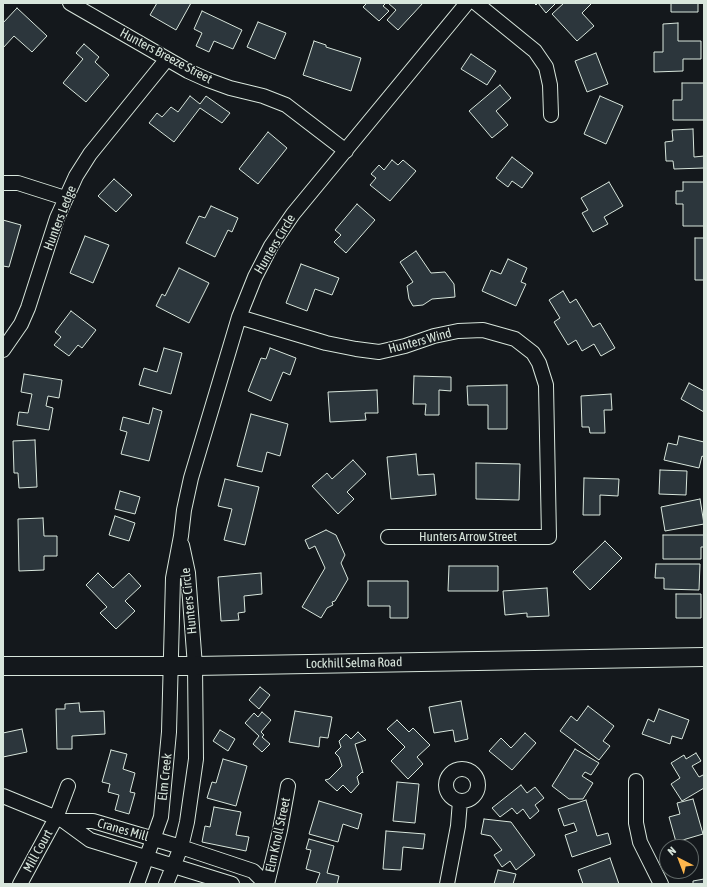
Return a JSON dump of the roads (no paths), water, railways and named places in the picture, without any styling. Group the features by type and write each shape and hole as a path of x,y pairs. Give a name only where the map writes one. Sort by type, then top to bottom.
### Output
{"main road":[{"name":"Lockhill Selma Road","path":"3,666 195,666 704,657"}],"street":[{"name":"Hunters Breeze Street","path":"70,3 167,59 208,80 230,88 263,96 286,105 346,151"},
{"name":"Hunters Circle","path":"170,665 173,578 184,510 191,478 239,317 255,277 272,246 293,214 467,3"},
{"path":"476,3 535,50 546,67 550,85 550,115"},
{"name":"Hunters Ledge","path":"3,350 18,329 28,308 65,198 90,154 167,59"},
{"path":"3,183 18,183 42,189 65,198"},
{"name":"Hunters Wind","path":"239,317 326,343 379,352 405,346 434,336 458,331 483,330 515,339 533,353 539,363 546,385 549,537"},
{"name":"Hunters Circle","path":"181,536 188,573 195,666"},
{"name":"Hunters Arrow Street","path":"388,537 549,537"},
{"name":"Elm Creek","path":"137,884 161,817 168,757 170,665"},
{"name":"Elm Creek","path":"166,884 181,847 187,822 196,759 195,666"},
{"path":"636,781 636,824 640,842 661,884"},
{"path":"60,820 68,786"},
{"name":"Elm Knoll Street","path":"266,884 280,830 288,786"},
{"name":"Cranes Mill","path":"3,796 60,820 90,840 147,859 174,865 232,884"},
{"path":"447,884 458,826 460,801"},
{"name":"Cranes Mill","path":"60,820 93,821 154,838 253,871 266,884"},
{"name":"Mill Court","path":"20,884 60,820"}]}
